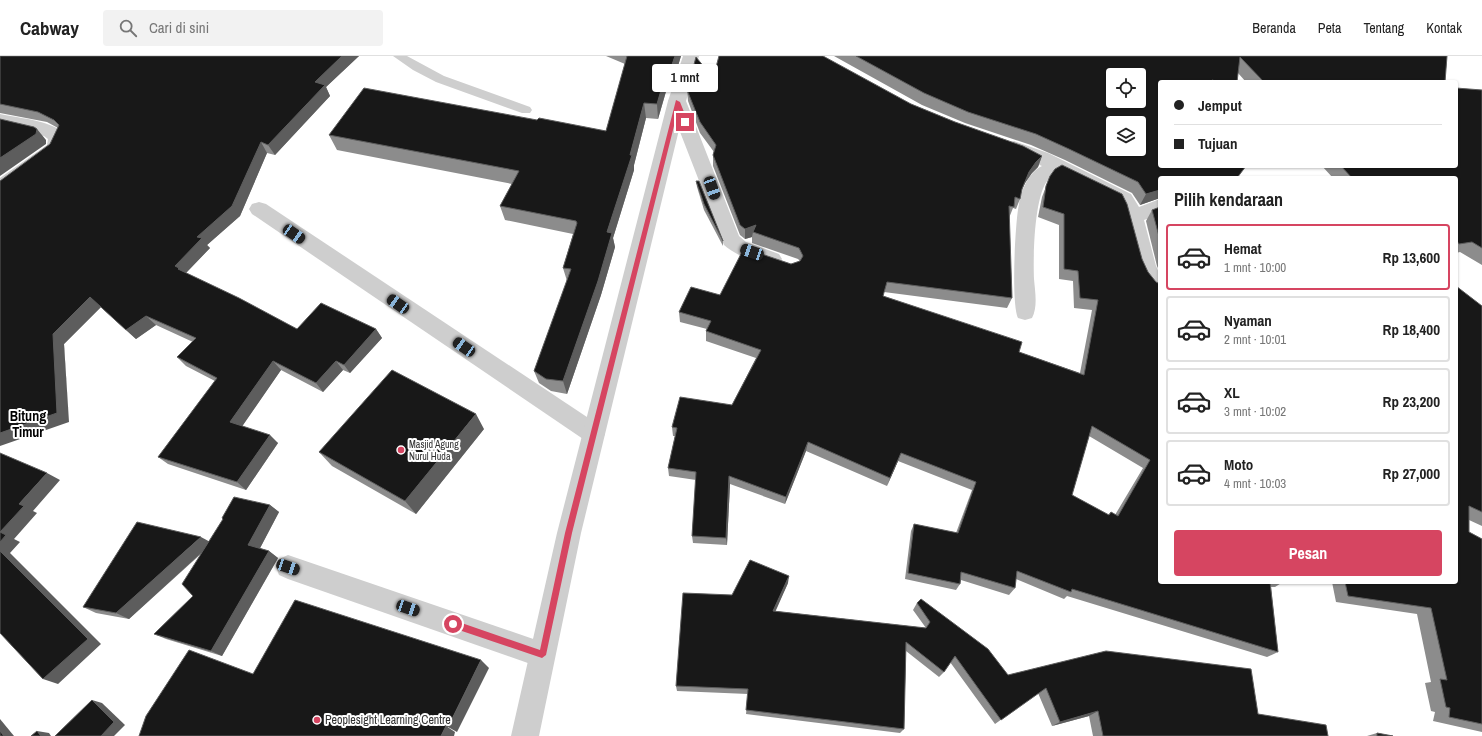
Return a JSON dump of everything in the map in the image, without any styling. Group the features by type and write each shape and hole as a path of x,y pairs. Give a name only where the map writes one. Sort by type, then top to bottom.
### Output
{"street":[{"path":"525,736 569,533 691,56"},
{"path":"678,102 731,240 739,247 791,265"},
{"path":"0,120 49,132 58,137 53,148 0,188"},
{"path":"998,142 1025,151 1124,199 1130,206 1134,217 1150,277 1158,286"},
{"path":"1025,312 1024,273 1028,204 1034,186 1042,174 1058,166"},
{"path":"1134,217 1158,207"},
{"path":"259,209 294,234 594,434"},
{"path":"288,567 542,655"}],"lane":[{"path":"399,56 440,79 526,110"}],"building":[{"path":"0,56 342,56 315,82 325,85 268,145 261,142 232,206 197,237 202,238 175,266 179,268 178,269 239,298 297,329 321,303 376,329 344,365 336,361 316,383 273,361 230,422 270,435 237,482 158,457 217,378 177,357 196,338 146,316 126,330 90,297 53,334 57,413 0,433 0,181 50,144 59,125 54,120 38,112 0,104"},
{"path":"627,56 675,56 668,76 666,73 657,104 644,103 630,155 632,155 607,232 612,233 598,281 563,381 546,379 534,371 571,269 563,268 577,223 576,221 500,206 519,171 329,135 364,88 537,120 539,118 606,131"},
{"path":"719,56 823,56 911,104 955,122 1023,146 1042,156 1029,172 1022,189 1020,199 1015,197 1014,207 1009,206 1012,298 887,282 883,296 1022,342 1019,352 1084,375 1098,300 1080,298 1078,271 1064,269 1064,214 1043,207 1046,186 1055,169 1062,165 1122,194 1127,204 1142,259 1148,272 1158,283 1158,584 1270,584 1278,652 1072,589 1071,592 1017,571 1015,588 961,572 960,584 908,573 914,524 958,533 976,482 901,453 890,478 808,442 786,497 729,476 726,538 692,536 696,472 668,468 677,428 672,427 680,397 732,405 761,350 706,331 711,321 679,312 691,287 720,295 744,248 791,264 800,261 803,256 799,248 753,232 756,225 745,229 740,225 713,155 716,145 700,122 687,90 696,57 713,78","holes":["1092,426 1150,460 1118,516 1111,512 1109,515 1072,495"]},
{"path":"856,56 1447,56 1445,80 1262,80 1240,57 1237,80 1158,80 1158,168 1244,168 1238,176 1158,176 1158,191 1146,194 1138,182 1036,134 968,112 924,93"},
{"path":"1458,88 1482,90 1482,248 1472,242 1459,244 1458,243 1458,176 1350,176 1343,168 1458,168"},
{"path":"0,119 37,129 36,134 0,158"},
{"path":"696,181 699,181 723,241 704,204"},
{"path":"1158,208 1158,232 1152,210"},
{"path":"1458,288 1482,306 1482,512 1469,506 1469,532 1482,539 1482,724 1449,717 1450,708 1446,707 1440,679 1447,680 1431,608 1348,596 1345,584 1458,584"},
{"name":"Masjid Agung Nurul Huda","path":"392,370 476,414 405,501 319,452"},
{"path":"0,453 47,473 19,504 24,506 0,532"},
{"path":"234,497 270,505 248,545 269,551 211,651 154,634 193,596 182,584 223,519 222,518"},
{"path":"137,522 201,537 116,613 83,607"},
{"path":"0,532 6,535 0,542"},
{"path":"0,551 88,639 43,679 0,633"},
{"path":"750,560 789,576 773,611 926,628 930,622 917,603 921,599 988,649 1008,675 1106,651 1251,669 1258,714 1326,725 1328,736 1103,736 1098,711 1060,722 1046,688 1001,720 955,656 944,672 906,642 904,729 746,710 748,689 676,686 683,593 732,595"},
{"path":"295,600 481,660 448,727 446,726 441,736 139,736 146,716 189,650 253,674"},
{"path":"92,700 114,722 101,736 55,736"},
{"path":"37,731 41,736 31,736"},
{"path":"1377,733 1393,736 1377,736"}],"place":[{"name":"Masjid Agung Nurul Huda","path":"401,450"},
{"name":"Peoplesight Learning Centre","path":"317,720"}],"district":[{"name":"Bitung Timur","path":"28,424"}],"route":[{"path":"453,624 542,655 569,533 678,102 685,122"}]}
